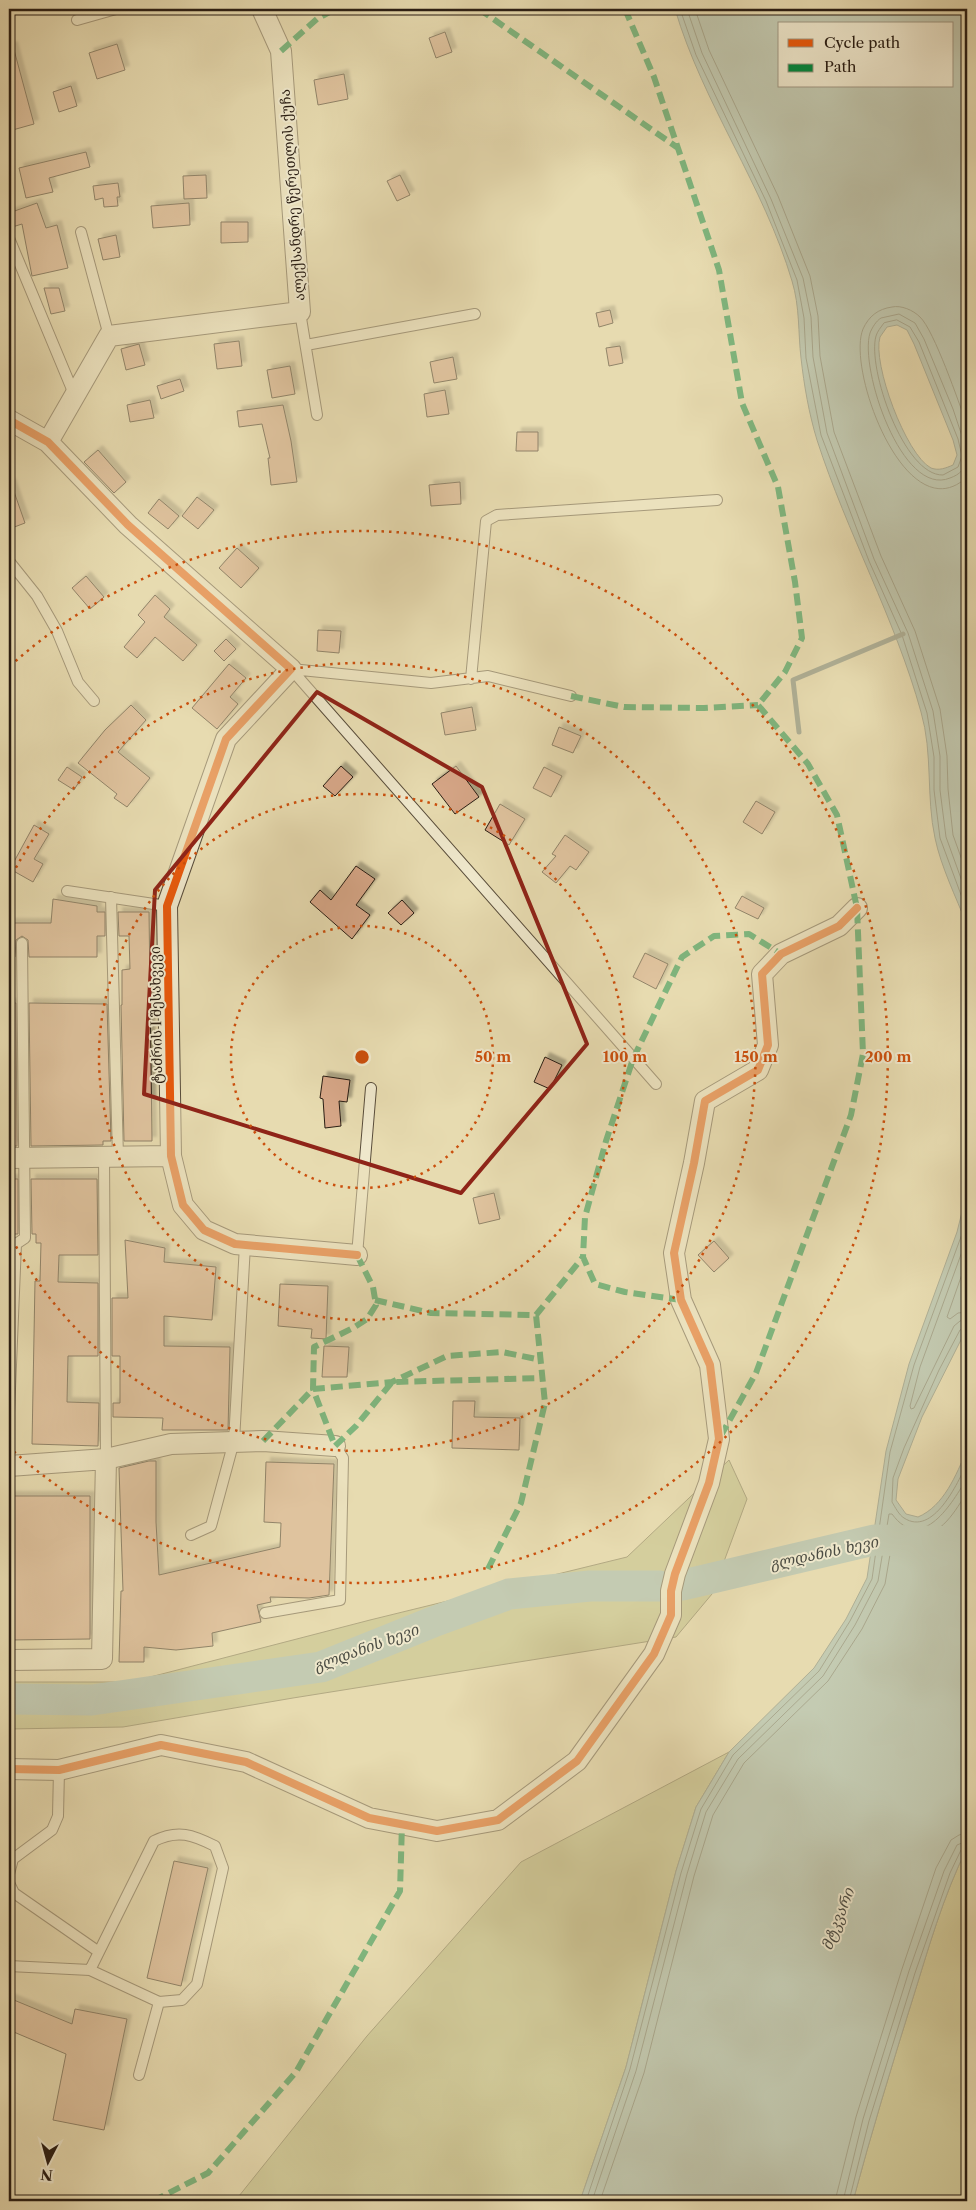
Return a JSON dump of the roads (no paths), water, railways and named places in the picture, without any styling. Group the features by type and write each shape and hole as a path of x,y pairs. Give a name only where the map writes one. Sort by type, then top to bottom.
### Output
{"street":[{"name":"ალექსანდრე წერეთლის ქუჩა","path":"109,336 300,312 281,51 262,9"},
{"path":"48,442 109,336"},
{"path":"9,420 48,442 128,525 291,669"},
{"name":"ტაძრის I შესახვევი","path":"291,669 226,739 167,906 171,1156 183,1205 204,1230 235,1244 358,1255"},
{"path":"9,1769 59,1770 161,1746 246,1762 369,1818 437,1831 498,1820 577,1761 654,1654 672,1615 671,1591 675,1574 709,1483 720,1438 710,1365 681,1300 674,1253 694,1163 705,1101 758,1070 768,1045 762,974 781,954 839,926 857,908"},
{"path":"17,1158 171,1156"},
{"path":"9,1466 106,1459 171,1444 234,1441 335,1446"},
{"path":"9,1660 102,1658 106,1459"}],"lane":[{"path":"77,20 116,9"},
{"path":"81,232 109,336"},
{"path":"9,238 74,394"},
{"path":"300,312 317,415"},
{"path":"306,345 475,314"},
{"path":"472,678 486,521 497,515 717,500"},
{"path":"9,561 37,596 57,631 78,682 94,701"},
{"path":"291,669 431,683 488,676 571,696"},
{"path":"291,669 656,1084"},
{"path":"67,891 167,906"},
{"path":"106,1459 111,1157 111,897"},
{"path":"9,1413 16,1244 25,1238 17,1158 22,943"},
{"path":"358,1255 371,1088"},
{"path":"191,1534 211,1526 234,1441 245,1245"},
{"path":"265,1613 340,1600 343,1458 335,1446"},
{"path":"9,1874 12,1858 52,1830 58,1816 59,1770"},
{"path":"9,1966 90,1970 158,2002 182,2000 196,1984 223,1868 215,1846 196,1837 168,1834 154,1840 90,1970"},
{"path":"9,1883 14,1893 99,1952"},
{"path":"139,2075 158,2002"}],"water":[{"path":"675,9 967,9 967,925 945,871 935,838 932,822 927,743 921,712 898,643 842,509 814,430 804,379 798,310 792,281 766,212 701,78","holes":["897,325 907,330 953,440 957,455 953,465 948,467 934,469 921,460 902,428 886,386 881,367 880,337 887,327"]},
{"name":"მტკვარი","path":"967,1192 967,1328 922,1417 898,1479 896,1500 906,1514 918,1517 927,1512 942,1498 948,1489 967,1450 967,1848 943,1904 930,1943 881,2101 853,2201 580,2201 626,2067 676,1871 696,1807 729,1752 814,1668 846,1619 867,1578 886,1451 909,1364 957,1232"}],"waterway":[{"path":"799,732 793,680 903,634"},
{"name":"გლდანის ხევი","path":"683,1585 874,1540 967,1542"},
{"name":"გლდანის ხევი","path":"9,1699 92,1700 321,1667 509,1594 590,1586 659,1586"}]}
